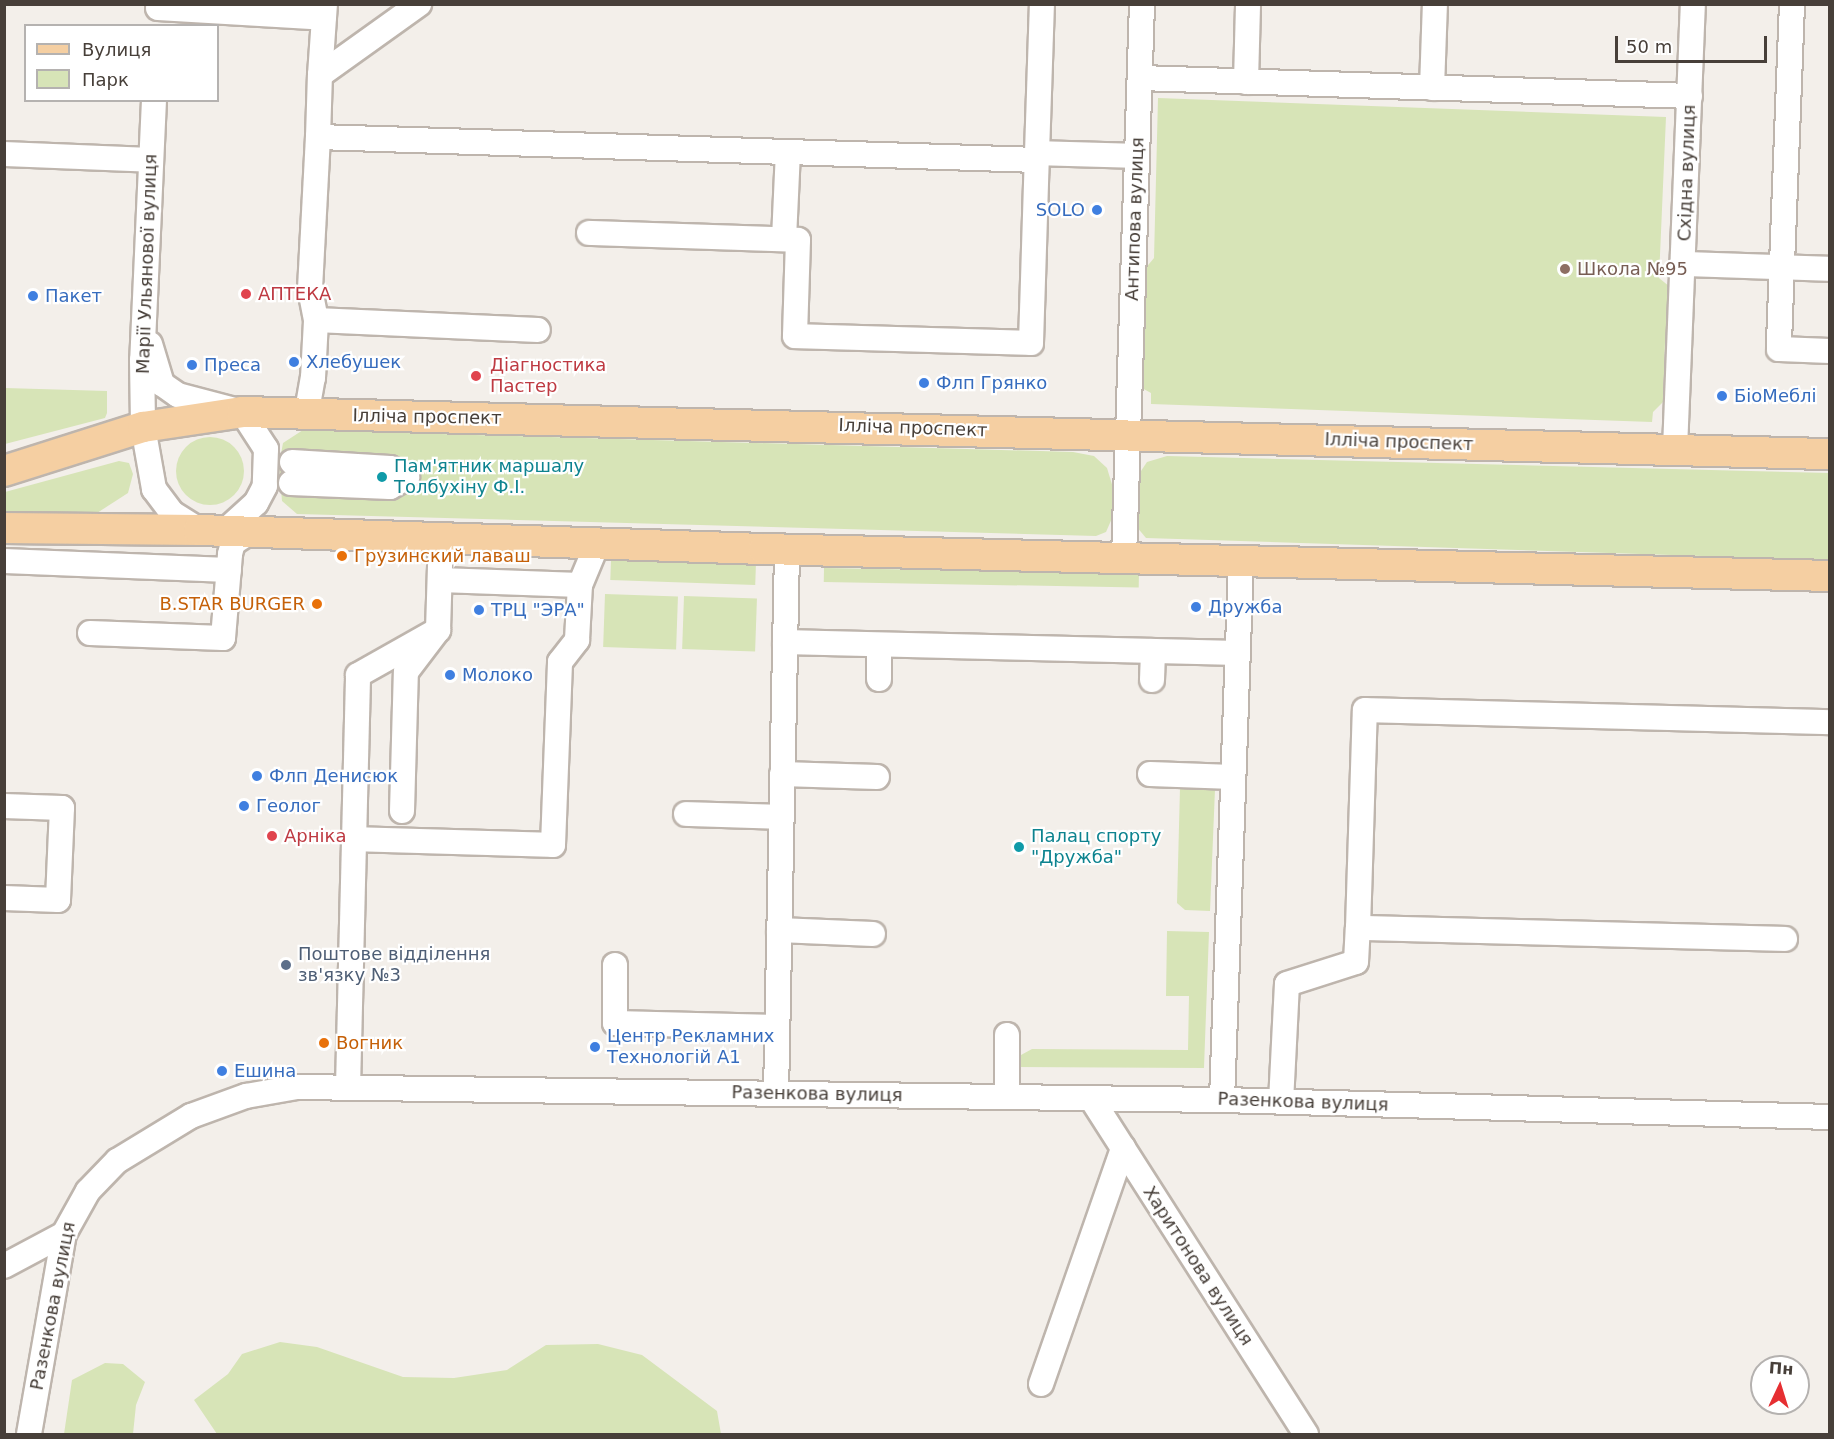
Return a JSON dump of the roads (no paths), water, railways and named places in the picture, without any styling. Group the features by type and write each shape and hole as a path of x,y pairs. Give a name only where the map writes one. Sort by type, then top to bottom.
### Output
{"main road":[{"name":"Ілліча проспект","path":"4,471 143,427 242,412 1830,454"},
{"path":"4,528 441,536 787,550 1830,576"}],"street":[{"path":"320,75 419,4"},
{"path":"589,233 798,240 795,336 1031,344 1042,4"},
{"name":"Антипова вулиця","path":"1124,558 1142,4"},
{"path":"1246,82 1248,4"},
{"path":"1432,88 1435,4"},
{"name":"Східна вулиця","path":"1675,450 1694,4"},
{"path":"1792,4 1779,349 1830,351"},
{"path":"158,13 325,11 310,289 316,320 311,397 297,414"},
{"path":"1140,84 1246,82 1432,88 1689,104"},
{"path":"1140,84 1689,104"},
{"name":"Марії Ульянової вулиця","path":"143,427 144,322 154,102"},
{"path":"318,137 788,152 1037,157 1137,156"},
{"path":"784,240 788,152"},
{"path":"4,154 151,160"},
{"path":"1683,264 1830,269"},
{"path":"316,320 538,330"},
{"path":"144,322 162,384 178,395 242,412 258,432 269,468 256,503 224,531"},
{"path":"90,633 223,638 233,543 224,531 172,513 154,489 143,427"},
{"path":"64,528 71,564"},
{"path":"402,811 406,672 438,630 441,536"},
{"path":"354,839 554,846 560,662 577,640 580,585 598,542"},
{"path":"776,1094 787,550"},
{"path":"1222,1100 1240,560"},
{"path":"4,561 229,570"},
{"path":"440,580 580,585"},
{"path":"348,1087 358,675 438,630"},
{"path":"785,642 1238,653"},
{"path":"879,646 879,679"},
{"path":"1152,680 1153,651"},
{"path":"1281,1102 1287,984 1356,962 1365,710 1830,722"},
{"path":"782,774 877,777"},
{"path":"1150,774 1233,777"},
{"path":"4,806 62,808 58,900 4,898"},
{"path":"686,814 781,817"},
{"path":"1358,928 1785,939"},
{"path":"779,930 873,934"},
{"path":"615,965 615,1023 777,1027"},
{"path":"1007,1035 1007,1097"},
{"name":"Разенкова вулиця","path":"29,1434 64,1234 71,1215 101,1174 152,1137 191,1116 246,1096 297,1087 1222,1100 1830,1117"},
{"name":"Харитонова вулиця","path":"1091,1098 1306,1434"},
{"path":"1041,1384 1122,1148"},
{"path":"4,1266 64,1234"}],"place":[{"name":"SOLO","path":"1097,210"},
{"name":"Школа №95","path":"1565,269"},
{"name":"АПТЕКА","path":"246,294"},
{"name":"Пакет","path":"33,296"},
{"name":"Хлебушек","path":"294,362"},
{"name":"Преса","path":"192,365"},
{"name":"Діагностика Пастер","path":"476,376"},
{"name":"Флп Грянко","path":"924,383"},
{"name":"БіоМеблі","path":"1722,396"},
{"name":"Пам'ятник маршалу Толбухіну Ф.І.","path":"382,477"},
{"name":"Грузинский лаваш","path":"342,556"},
{"name":"B.STAR BURGER","path":"317,604"},
{"name":"Дружба","path":"1196,607"},
{"name":"ТРЦ \"ЭРА\"","path":"479,610"},
{"name":"Молоко","path":"450,675"},
{"name":"Флп Денисюк","path":"257,776"},
{"name":"Геолог","path":"244,806"},
{"name":"Арніка","path":"272,836"},
{"name":"Палац спорту \"Дружба\"","path":"1019,847"},
{"name":"Поштове відділення зв'язку №3","path":"286,965"},
{"name":"Вогник","path":"324,1043"},
{"name":"Центр Рекламних Технологій А1","path":"595,1047"},
{"name":"Ешина","path":"222,1071"}]}
